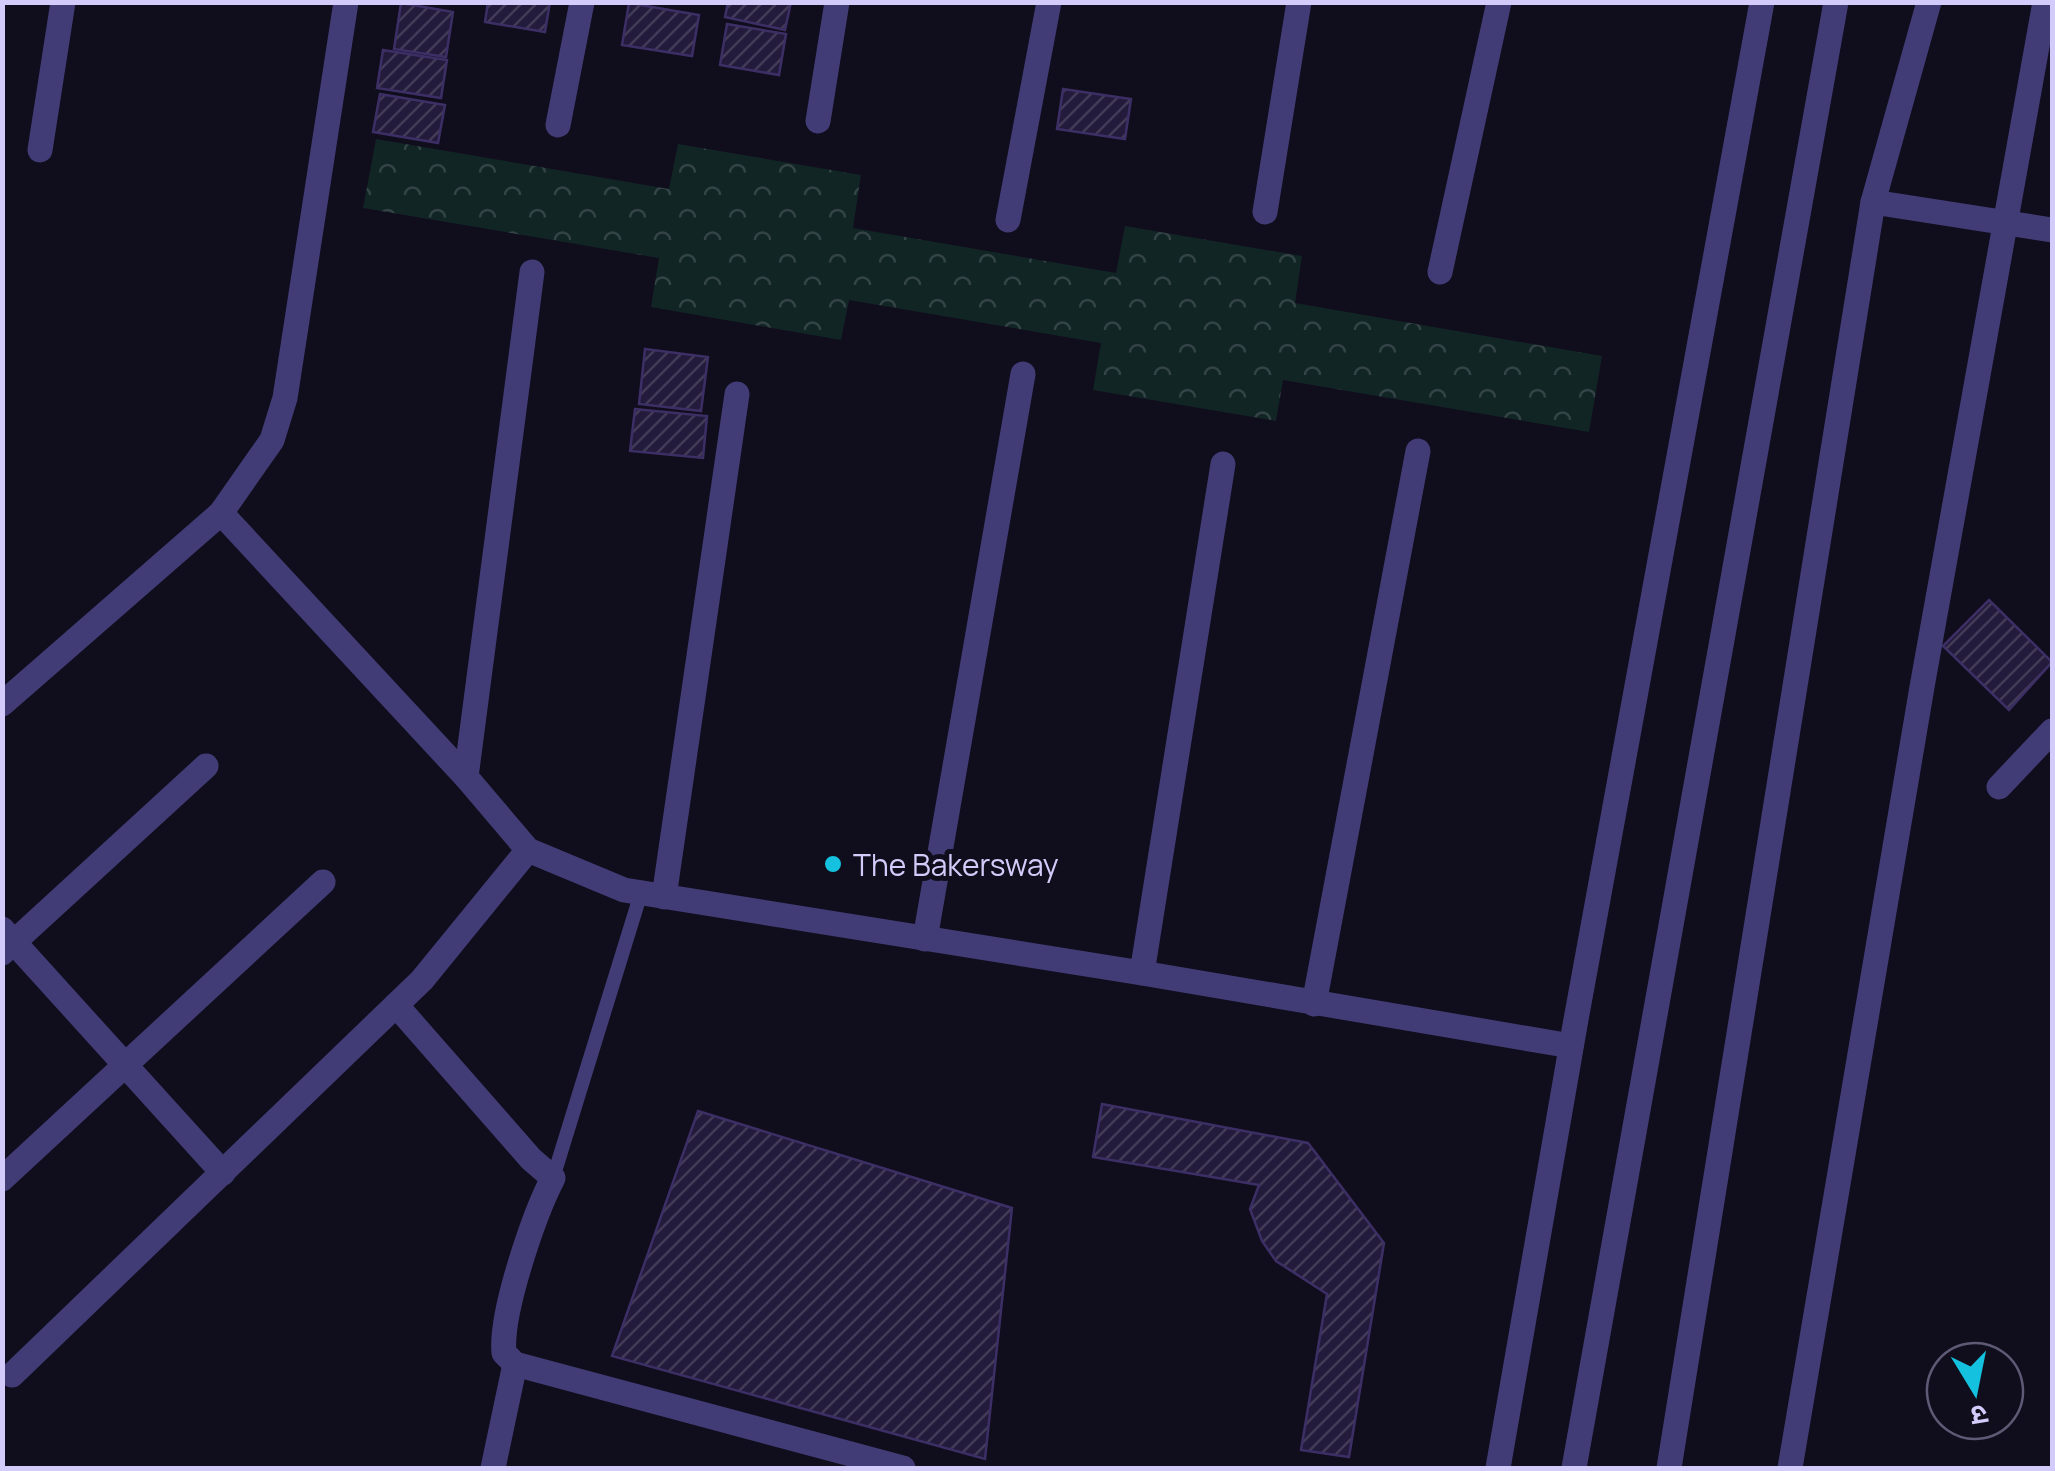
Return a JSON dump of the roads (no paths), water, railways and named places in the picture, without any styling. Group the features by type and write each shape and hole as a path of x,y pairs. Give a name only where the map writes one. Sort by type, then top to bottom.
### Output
{"street":[{"path":"40,150 63,2"},
{"path":"2,704 221,513 272,440 285,398 346,2"},
{"path":"558,125 582,2"},
{"path":"818,122 837,2"},
{"path":"1008,220 1049,2"},
{"path":"1265,212 1299,2"},
{"path":"1440,272 1499,2"},
{"path":"1498,1468 1762,2"},
{"path":"1574,1468 1836,2"},
{"path":"1669,1468 1873,202 1929,2"},
{"path":"1790,1468 1922,686 2045,2"},
{"path":"1873,202 2052,230"},
{"path":"466,777 532,272"},
{"path":"925,939 1023,374"},
{"path":"653,895 738,394"},
{"path":"1314,1004 1418,451"},
{"path":"1142,973 1223,464"},
{"path":"221,513 466,777 528,850 624,890 1571,1046"},
{"path":"1998,787 2052,731"},
{"path":"206,766 7,941 223,1173"},
{"path":"12,1375 422,980 528,850"},
{"path":"2,1179 323,882"},
{"path":"396,1006 531,1159 554,1178 542,1200 506,1320 504,1352 516,1364 903,1468"},
{"path":"493,1468 516,1364"}],"lane":[{"path":"554,1178 653,895"}],"place":[{"name":"The Bakersway","path":"833,864"}]}
